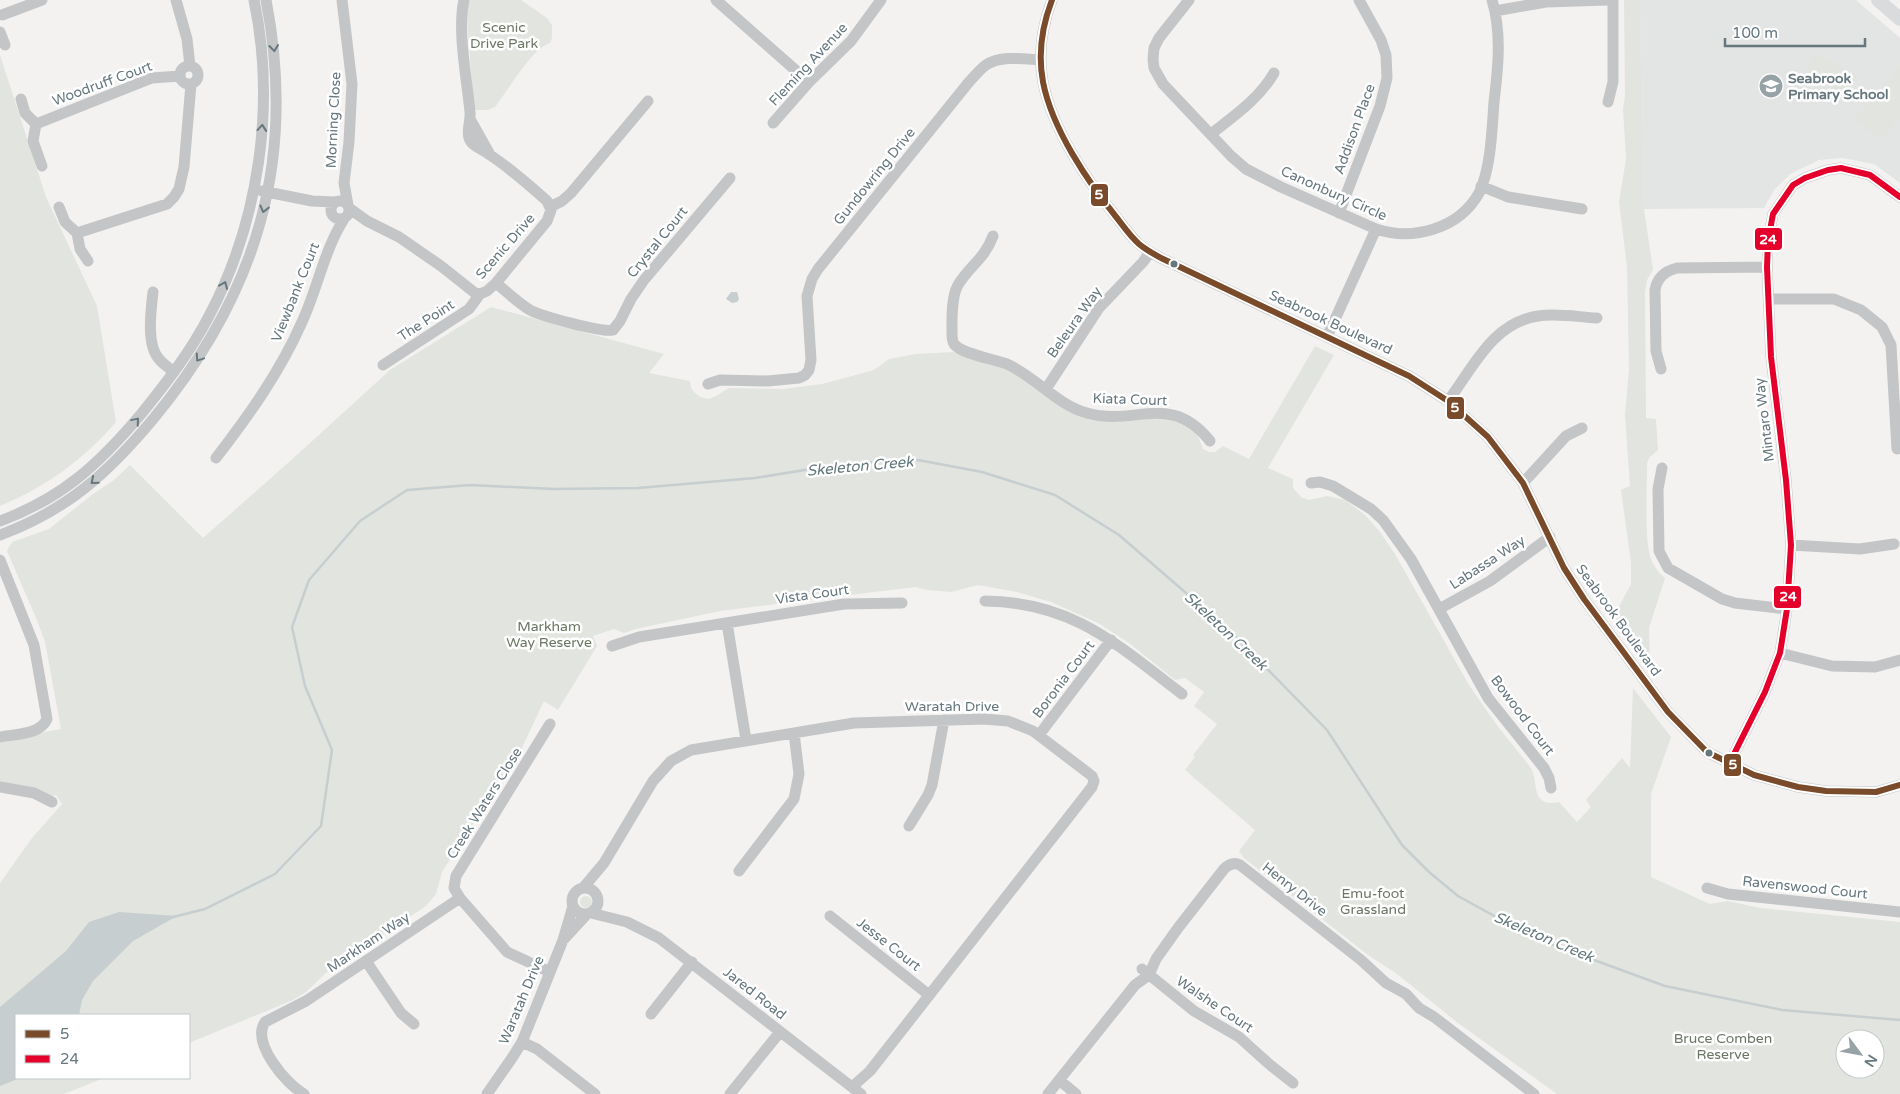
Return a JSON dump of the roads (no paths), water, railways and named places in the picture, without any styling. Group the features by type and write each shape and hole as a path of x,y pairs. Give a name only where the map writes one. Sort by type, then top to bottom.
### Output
{"main road":[{"path":"1878,0 1898,13"}],"street":[{"path":"1,17 42,0"},
{"path":"176,0 187,40 190,66"},
{"path":"0,521 33,508 56,495 95,465 129,428 174,372 199,334 221,291 240,242 259,152 264,97 261,50 254,0"},
{"path":"0,535 28,524 89,486 126,451 182,382 220,325 244,274 268,192 274,148 277,90 266,0"},
{"name":"Morning Close","path":"340,210 350,142 352,84 342,0"},
{"name":"Scenic Drive","path":"464,0 462,29 470,119 489,154 547,201 550,207 547,221 496,283 487,292 480,294"},
{"path":"716,0 809,82"},
{"name":"Fleming Avenue","path":"773,123 809,82 851,41 880,0"},
{"name":"Seabrook Boulevard","path":"1052,0 1043,29 1041,60 1046,96 1061,131 1089,181 1133,238 1150,252 1409,376 1448,401 1488,437 1523,483 1564,568 1574,584 1668,712 1707,752 1754,775 1798,787 1826,791 1876,792 1900,785"},
{"name":"Canonbury Circle","path":"1189,0 1154,48 1153,59 1156,73 1163,84 1231,156 1246,169 1281,187 1376,229 1387,233 1406,235 1437,228 1465,210 1482,186 1490,154 1497,72 1498,46 1494,6"},
{"name":"Addison Place","path":"1339,213 1380,106 1387,78 1386,55 1381,40 1359,0"},
{"path":"1494,6 1607,0"},
{"path":"1608,102 1613,82 1613,0"},
{"path":"0,32 5,45"},
{"name":"Gundowring Drive","path":"708,384 720,380 768,381 799,378 805,375 809,370 812,360 807,296 812,279 818,269 969,82 985,65 1007,59 1041,60"},
{"path":"190,66 182,70 180,76 182,82 191,84"},
{"path":"77,234 167,204 174,197 179,189 184,167 191,84 198,75 196,69 190,66"},
{"path":"1211,134 1251,102 1268,83 1274,73"},
{"name":"Woodruff Court","path":"36,124 152,78 180,76"},
{"path":"21,99 25,113 36,124 33,141 42,166"},
{"path":"550,207 562,201 571,193 648,101"},
{"name":"Mintaro Way","path":"1729,764 1765,692 1780,653 1787,609 1791,545 1786,480 1772,357 1767,268 1768,241 1773,214 1793,184 1828,170 1841,168 1870,175 1900,197"},
{"name":"Crystal Court","path":"496,283 523,305 535,312 594,329 613,330 620,321 631,298 644,280 730,178"},
{"path":"1482,186 1508,197 1582,209"},
{"path":"252,189 312,201 367,221 399,237 441,266 474,293 480,294"},
{"path":"59,206 65,222 77,234 80,249 88,261"},
{"name":"Viewbank Court","path":"216,458 249,415 275,376 305,315 334,236 340,210"},
{"path":"1327,337 1376,229"},
{"name":"Kiata Court","path":"993,236 982,258 958,284 952,333 955,345 961,350 1010,366 1046,389 1065,404 1093,415 1115,416 1156,412 1180,417 1197,426 1210,441"},
{"name":"Beleura Way","path":"1046,389 1099,308 1143,262 1150,252"},
{"path":"1661,369 1656,351 1655,290 1658,281 1668,271 1676,268 1767,268"},
{"path":"153,292 150,318 153,349 158,359 174,372"},
{"name":"The Point","path":"383,365 469,309 480,294"},
{"path":"1769,299 1834,299 1861,310 1882,326 1891,345 1897,449"},
{"path":"1448,401 1487,346 1508,328 1523,320 1539,316 1597,318"},
{"path":"1523,483 1566,436 1582,428"},
{"path":"1662,468 1658,488 1659,551 1668,568 1722,599 1735,604 1787,609"},
{"name":"Bowood Court","path":"1311,483 1320,482 1333,486 1371,508 1382,520 1406,552 1488,698 1544,768 1551,788"},
{"name":"Labassa Way","path":"1439,609 1490,581 1550,537"},
{"path":"1791,545 1860,549 1894,544"},
{"path":"0,560 34,645 47,720 45,724 36,730 0,737"},
{"name":"Boronia Court","path":"985,601 1017,602 1059,613 1077,620 1111,640 1182,694"},
{"name":"Vista Court","path":"612,646 639,637 844,604 902,603"},
{"path":"726,623 746,740"},
{"name":"Boronia Court","path":"1039,735 1111,640"},
{"path":"1780,653 1832,666 1874,667 1900,660"},
{"name":"Waratah Drive","path":"583,888 604,863 653,781 671,761 691,750 860,722 984,719 1008,721 1039,735 1092,776 1094,781 1092,787 870,1071 857,1091"},
{"path":"909,826 932,785 944,720"},
{"name":"Creek Waters Close","path":"460,898 454,888 456,876 550,724"},
{"path":"739,871 794,799 800,774 794,733"},
{"path":"0,787 34,793 52,802"},
{"name":"Waratah Drive","path":"597,896 604,863"},
{"name":"Henry Drive","path":"1146,972 1224,869 1232,864 1240,865 1361,960 1410,989 1434,1017 1534,1094"},
{"path":"583,888 591,889 597,896 596,909 589,914 580,913 573,906 574,895 583,888"},
{"name":"Ravenswood Court","path":"1707,888 1728,894 1900,912"},
{"name":"Jared Road","path":"597,896 610,909 628,922 660,938 857,1091"},
{"path":"460,898 507,952 550,972"},
{"name":"Markham Way","path":"304,1094 292,1086 276,1068 263,1040 261,1032 263,1026 268,1020 298,1006 366,962 460,898"},
{"name":"Waratah Drive","path":"487,1094 522,1042 563,940 573,906"},
{"name":"Waratah Drive","path":"563,940 589,914"},
{"name":"Jared Road","path":"589,914 628,922"},
{"name":"Jesse Court","path":"830,916 929,995"},
{"path":"366,962 401,1013 414,1024"},
{"path":"651,1014 692,962"},
{"path":"1048,1094 1146,972"},
{"name":"Walshe Court","path":"1146,972 1194,1011 1239,1036 1293,1083"},
{"path":"730,1094 780,1032"},
{"path":"522,1042 537,1049 595,1094"},
{"path":"1059,1080 1076,1094"}],"waterway":[{"name":"Skeleton Creek","path":"173,917 205,909 275,874 321,826 332,750 305,686 292,627 309,580 360,521 407,490 470,485 554,489 638,488 755,478 842,464 918,460 982,472 1055,495 1119,535 1230,631 1327,730 1402,845 1429,872 1458,896 1507,923 1553,945 1665,986 1782,1010 1900,1020"}],"place":[{"name":"Seabrook Primary School","path":"1771,86"}],"park label":[{"name":"Scenic Drive Park","path":"504,36"},
{"name":"Markham Way Reserve","path":"549,634"},
{"name":"Emu-foot Grassland","path":"1373,902"},
{"name":"Bruce Comben Reserve","path":"1723,1046"}]}
